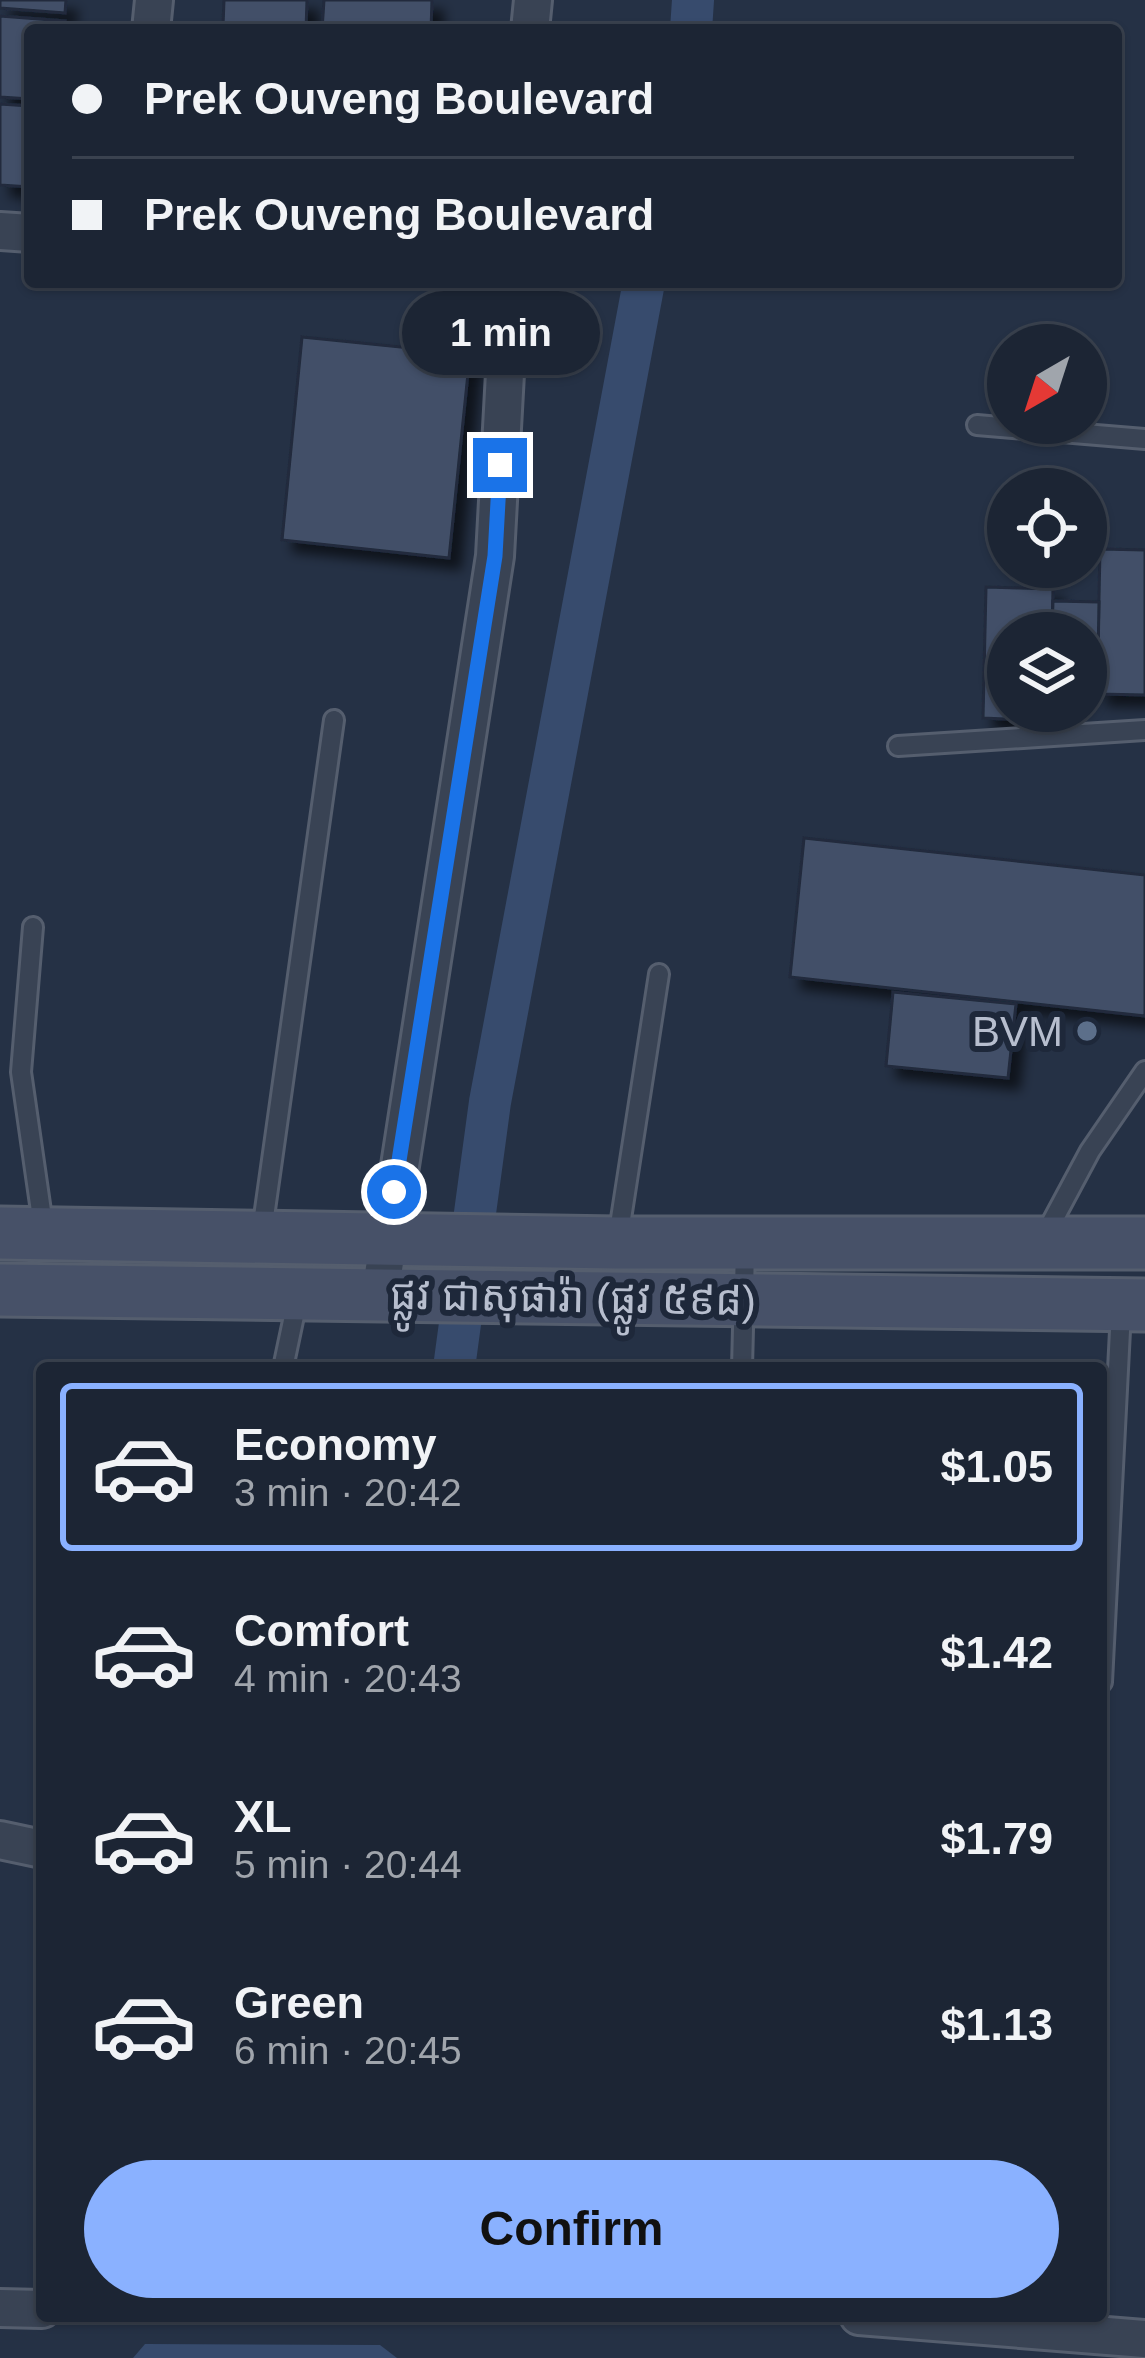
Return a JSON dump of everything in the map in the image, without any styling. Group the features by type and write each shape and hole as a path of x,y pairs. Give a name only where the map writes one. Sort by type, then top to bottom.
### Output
{"main road":[{"name":"ផ្លូវ ជាសុផារ៉ា (ផ្លូវ ៥៩៨)","path":"22,1233 617,1243 1145,1243"},
{"name":"ផ្លូវ ជាសុផារ៉ា (ផ្លូវ ៥៩៨)","path":"0,1290 1133,1305"}],"street":[{"path":"393,1294 495,556 510,288"},
{"path":"0,1840 36,1848"},
{"path":"0,2308 36,2309"},
{"path":"934,2322 1145,2339"}],"lane":[{"path":"976,425 1145,439"},
{"path":"261,1236 334,720"},
{"path":"898,746 1145,730"},
{"path":"22,1233 21,1072 33,927"},
{"path":"617,1243 658,974"},
{"path":"1041,1244 1090,1151 1145,1071"},
{"path":"742,1362 745,1244"},
{"path":"284,1362 299,1292"},
{"path":"1107,1621 1133,1305"}],"water":[{"path":"145,2344 380,2345 397,2358 133,2358"}],"building":[{"path":"0,0 66,0 65,13 0,8"},
{"path":"224,0 307,0 306,24 223,24"},
{"path":"324,0 432,0 431,24 322,24"},
{"path":"0,16 65,21 24,24 24,99 0,97"},
{"path":"0,104 24,106 24,187 0,185"},
{"path":"302,337 470,354 449,558 282,540"},
{"path":"1107,549 1145,550 1145,695 1107,694 1107,612 1099,612 1099,588 1107,588"},
{"path":"986,587 1053,589 1052,612 987,612 987,718 983,718"},
{"path":"1053,601 1099,602 1099,612 1053,612"},
{"path":"804,838 1145,875 1145,1016 790,977"},
{"path":"893,992 1016,1004 1008,1078 886,1066"}],"waterway":[{"path":"691,24 693,0"},
{"path":"455,1362 490,1102 643,288"}],"place":[{"name":"BVM","path":"1087,1031"}],"route":[{"path":"394,1192 495,556 500,465"}]}
